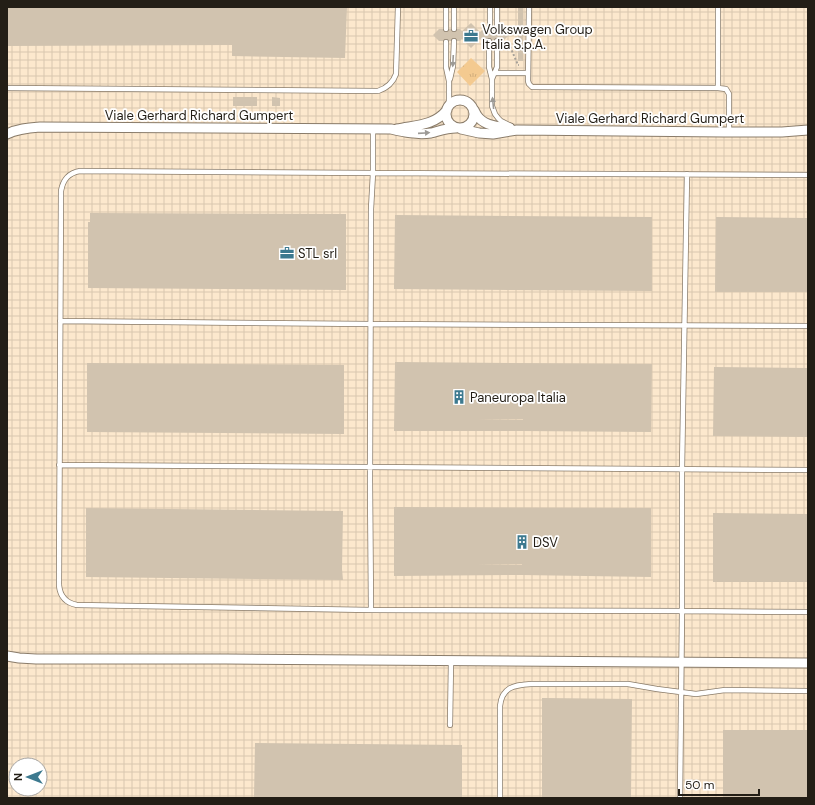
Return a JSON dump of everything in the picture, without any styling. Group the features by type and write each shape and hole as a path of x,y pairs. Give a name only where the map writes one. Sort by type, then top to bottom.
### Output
{"street":[{"path":"457,100 467,102 473,109 474,113 472,122 465,128 452,126 446,119 448,107 457,100"},
{"name":"Viale Gerhard Richard Gumpert","path":"392,130 430,123 439,118 448,107"},
{"name":"Viale Gerhard Richard Gumpert","path":"473,109 483,121 494,126 517,130 729,132 782,132 808,130"},
{"name":"Viale Gerhard Richard Gumpert","path":"7,134 18,130 40,127 373,129 392,130 412,134 430,133 445,129 458,128 478,133 493,134 517,130"},
{"name":"Viale Gerhard Richard Gumpert","path":"782,132 808,135"},
{"path":"7,656 36,659 226,659 808,664"}],"lane":[{"path":"7,88 378,91 390,84 395,78 396,74 398,7"},
{"path":"446,7 446,29"},
{"path":"454,7 454,29"},
{"path":"490,7 490,30"},
{"path":"497,7 497,29"},
{"path":"529,7 528,73 529,84 532,87 726,89 729,92 729,132"},
{"path":"718,7 718,88"},
{"path":"448,107 449,81 453,66 454,41"},
{"path":"489,41 489,67 492,79 492,103 495,114 502,121 517,130"},
{"path":"446,42 446,67 449,81"},
{"path":"492,79 496,67 497,42"},
{"path":"494,73 528,73"},
{"path":"371,610 370,324 373,129"},
{"path":"808,175 80,171 72,173 65,180 61,191 58,585 61,595 68,602 77,605 371,610 808,612"},
{"path":"680,798 682,469 687,174"},
{"path":"60,321 808,326"},
{"path":"59,465 808,470"},
{"path":"450,725 451,661"},
{"path":"500,798 500,700 502,695 511,687 524,684 628,684 696,694 725,690 808,691"}],"path":[{"path":"502,44 509,44 518,65 528,64"}],"shaded area":[{"path":"7,7 808,7 808,798 7,798"}],"green space":[{"path":"471,58 485,71 470,86 457,72"}],"building":[{"path":"7,7 347,7 345,58 232,56 232,45 7,46"},
{"path":"518,7 523,7 523,61 518,61"},
{"path":"471,23 480,32 482,30 503,30 509,35 503,41 482,41 480,39 471,48 462,39 460,41 439,41 433,35 439,29 460,29 462,31"},
{"path":"233,97 257,97 257,106 233,106"},
{"path":"272,97 280,98 280,106 272,106"},
{"path":"90,213 346,214 346,290 88,288 88,222 90,222"},
{"path":"395,215 652,217 652,291 394,289"},
{"path":"716,217 808,218 808,292 715,292"},
{"path":"395,362 652,364 651,432 394,431","holes":["478,419 523,419 523,420"]},
{"path":"87,363 344,365 344,434 87,432"},
{"path":"714,367 808,368 808,437 713,436"},
{"name":"DSV","path":"394,507 651,508 651,577 522,575 394,576","holes":["477,564 522,564 522,565"]},
{"path":"86,508 343,511 343,580 86,577"},
{"path":"713,513 808,514 808,582 713,582"},
{"path":"542,698 632,699 631,798 542,798"},
{"path":"723,730 808,730 808,798 723,798"},
{"path":"255,743 462,745 462,798 254,798"}],"place":[{"name":"Volkswagen Group Italia S.p.A.","path":"471,36"},
{"name":"STL srl","path":"287,253"},
{"name":"Paneuropa Italia","path":"459,397"},
{"name":"DSV","path":"522,542"}]}
